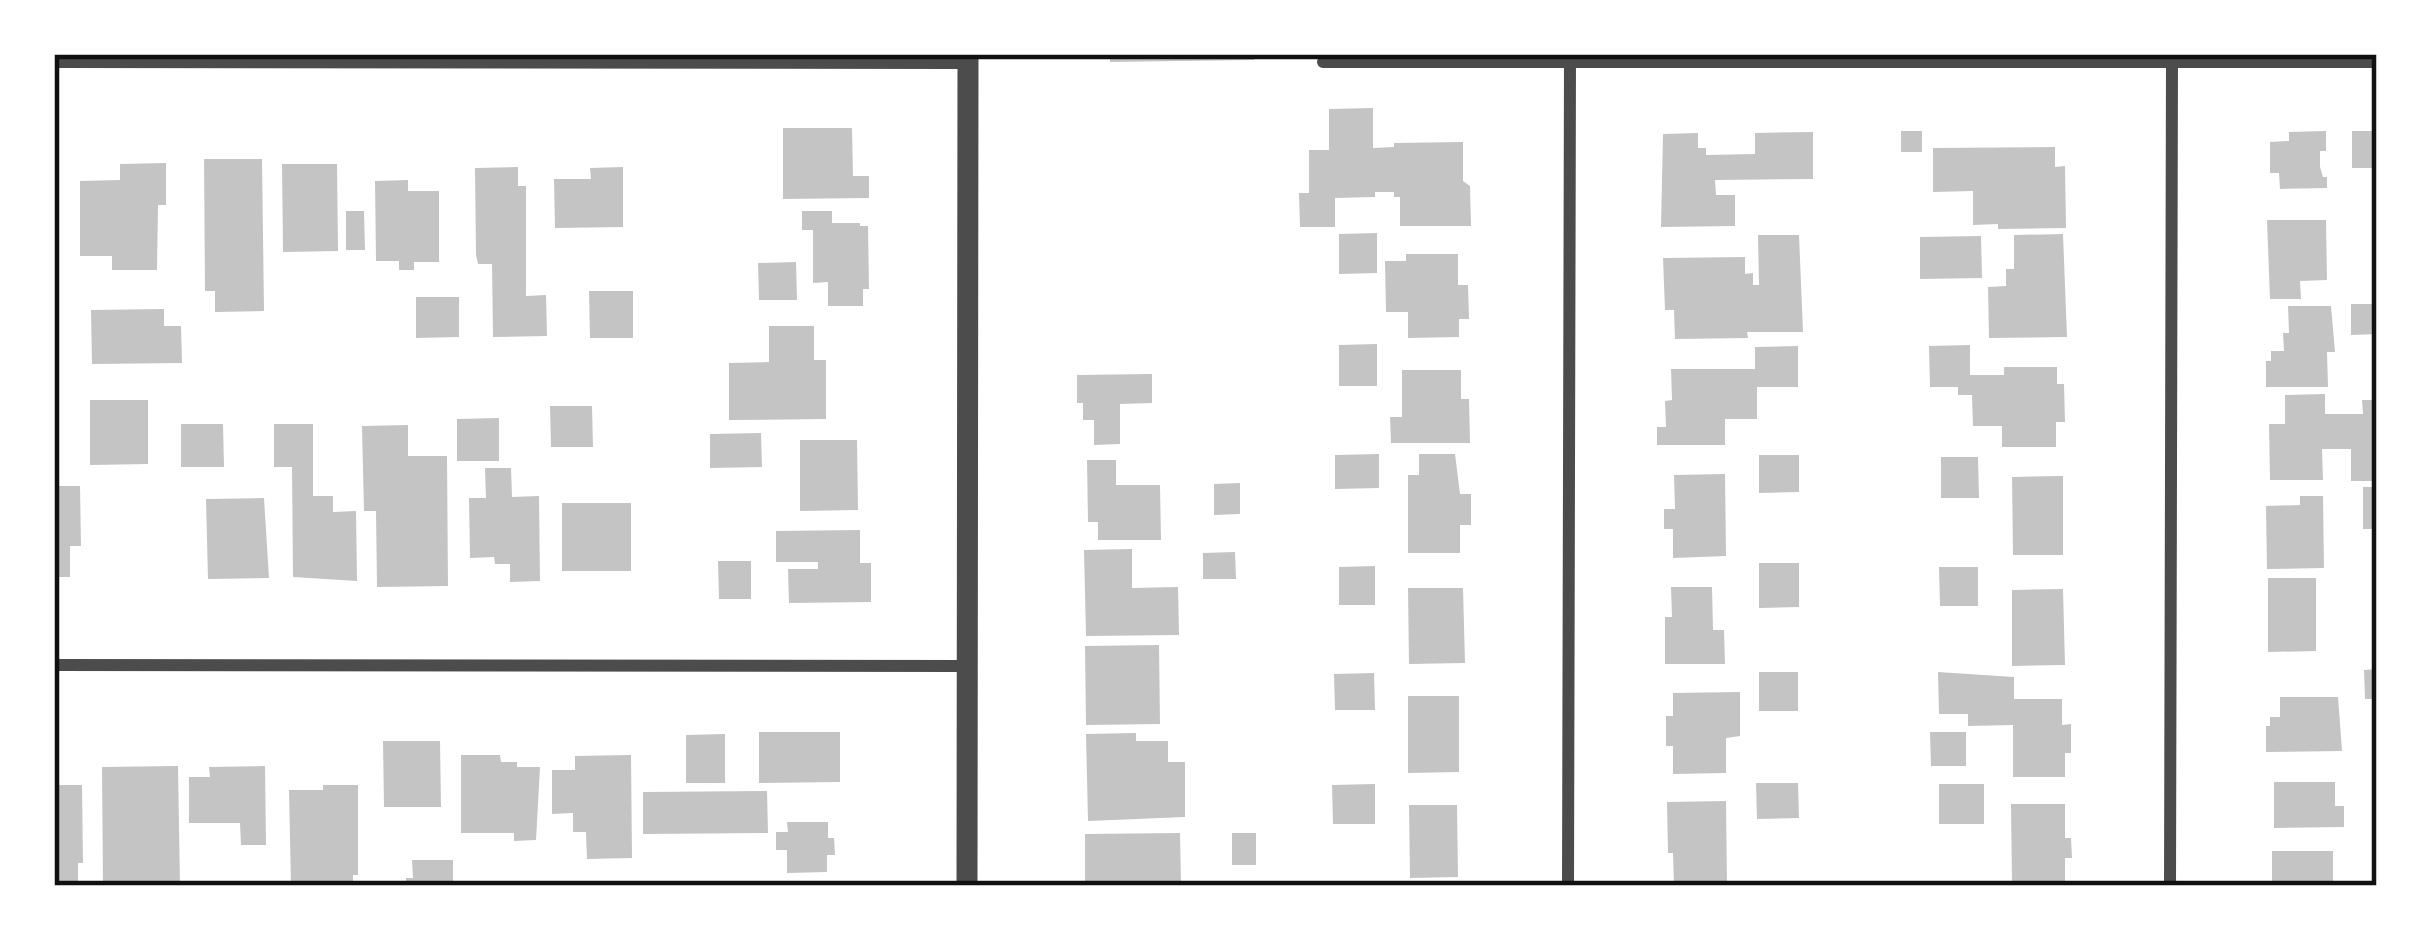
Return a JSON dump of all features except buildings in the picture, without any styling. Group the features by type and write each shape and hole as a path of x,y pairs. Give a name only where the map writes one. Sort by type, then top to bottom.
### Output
{"street":[{"path":"1568,886 1570,58"},
{"path":"1323,62 1570,58 2377,62"},
{"path":"2170,886 2172,58"},
{"path":"54,62 968,59 967,886"},
{"path":"54,664 967,666"}]}
